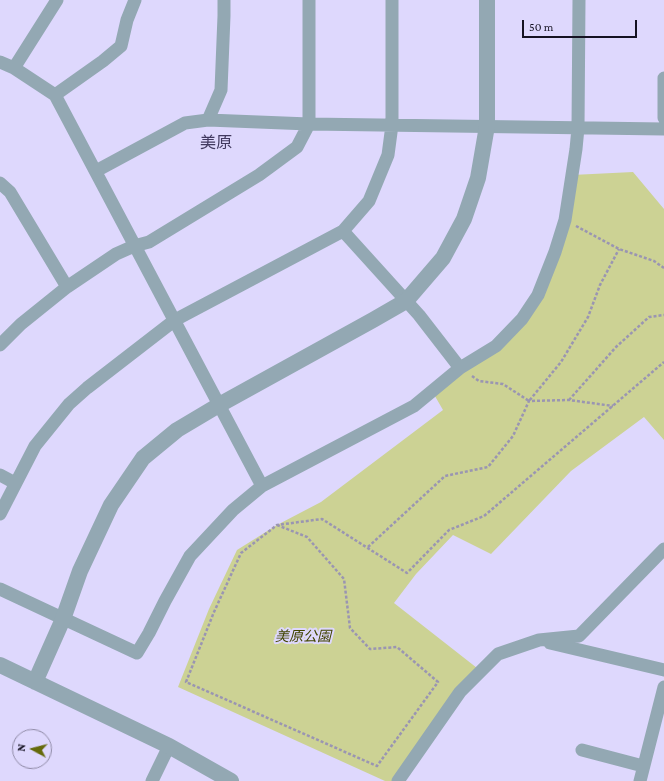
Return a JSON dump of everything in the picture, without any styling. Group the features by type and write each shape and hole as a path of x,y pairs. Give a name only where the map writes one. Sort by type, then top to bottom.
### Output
{"street":[{"path":"14,68 57,0"},
{"path":"54,96 103,61 121,46 127,20 135,0"},
{"path":"208,120 221,90 224,0"},
{"path":"0,345 20,324 67,287 116,254 134,246 149,242 259,175 297,147 309,124 309,0"},
{"path":"0,514 35,446 69,404 87,388 175,320 344,231 369,201 388,155 392,125 392,0"},
{"path":"36,682 80,571 111,505 143,458 177,430 406,301 443,258 464,219 478,178 487,126 487,0"},
{"path":"0,589 137,653 190,556 233,510 262,486 414,406 460,368 496,346 522,319 538,295 555,252 565,220 578,128 579,0"},
{"path":"0,62 14,68 54,96 175,320 262,486"},
{"path":"664,78 664,118"},
{"path":"96,172 186,123 208,120 309,124 664,129"},
{"path":"0,183 10,192 67,287"},
{"path":"344,231 406,301 460,368"},
{"path":"0,474 15,483"},
{"path":"398,781 460,692 498,654 539,640 579,636 664,548"},
{"path":"539,640 664,670"},
{"path":"0,665 169,746 231,781"},
{"path":"640,781 664,687"},
{"path":"152,781 169,746"},
{"path":"582,750 643,766"}],"path":[{"path":"565,220 620,249 654,261 664,268"},
{"path":"368,547 445,476 488,467 513,436 529,401 561,362 588,317 600,285 620,249"},
{"path":"568,400 616,347 649,317 664,315"},
{"path":"276,525 308,537 344,579 350,628 370,649 396,647 438,682 377,766 186,682 214,612 241,553 276,525 322,519 407,573 449,530 484,516 664,362"},
{"path":"460,368 479,381 503,384 529,401 568,400 613,406"}],"green space":[{"name":"美原公園","path":"633,172 664,209 664,440 644,417 571,471 491,554 453,535 416,574 394,603 477,668 398,781 385,781 178,687 209,609 237,550 277,525 321,502 443,410 432,391 496,346 538,295 572,175"}],"district":[{"name":"美原","path":"216,143"}]}
